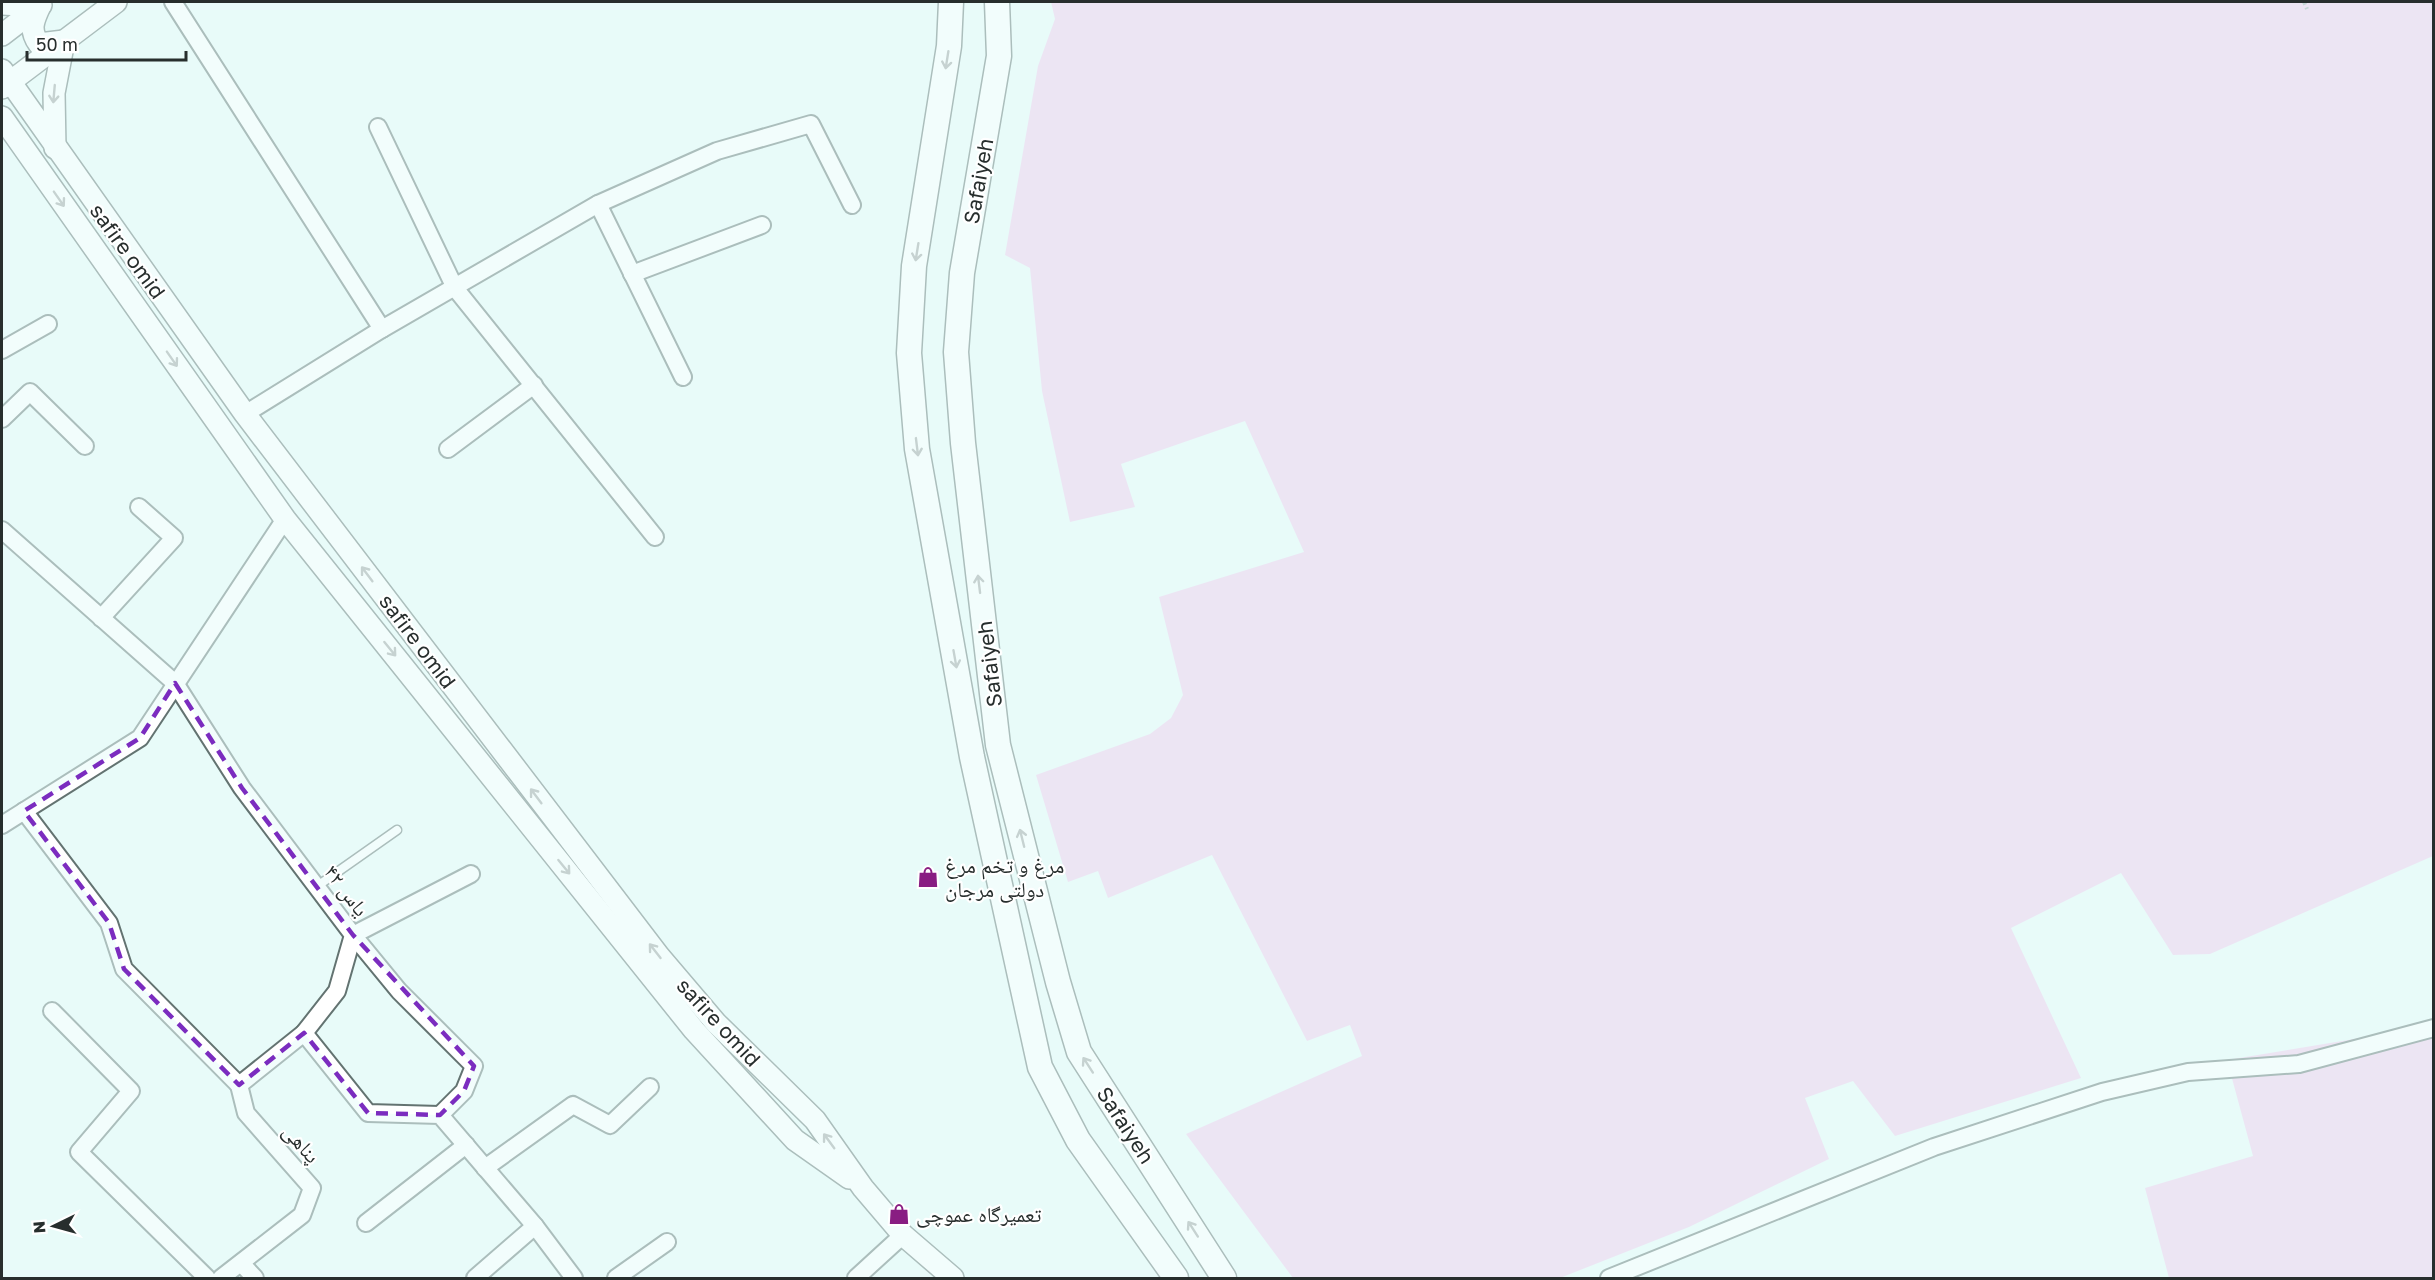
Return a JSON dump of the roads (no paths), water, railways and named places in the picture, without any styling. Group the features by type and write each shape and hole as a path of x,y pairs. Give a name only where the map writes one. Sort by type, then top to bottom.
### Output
{"main road":[{"name":"Safaiyeh","path":"951,2 949,46 914,266 909,353 916,449 972,757 1040,1067 1078,1140 1176,1278"},
{"name":"Safaiyeh","path":"997,2 999,56 962,273 956,352 963,443 998,745 1058,982 1079,1053 1224,1278"}],"street":[{"path":"4,80 64,41 116,2"},
{"path":"172,2 382,329"},
{"path":"2,4 43,4"},
{"path":"43,4 32,22 32,35 39,44 64,41"},
{"path":"2,35 43,4"},
{"path":"44,177 60,155 54,93 64,41"},
{"name":"safire omid","path":"4,80 245,414 659,956 716,1023 815,1120 863,1188 903,1235 953,1278"},
{"name":"safire omid","path":"2,117 285,519 694,1030 795,1140 863,1188"},
{"path":"245,414 382,329 598,204 717,151 811,124 852,205"},
{"path":"378,127 455,288 656,537"},
{"path":"598,204 683,377"},
{"path":"632,274 762,225"},
{"path":"2,350 48,324"},
{"path":"448,449 534,385"},
{"path":"2,418 30,392 85,446"},
{"path":"101,618 174,538 139,507"},
{"path":"2,825 140,738 285,519"},
{"name":"یاس ۴۲","path":"2,530 175,683 242,788 353,935 337,991 304,1033"},
{"path":"24,811 108,923 124,969 239,1085 304,1033 368,1113 440,1115 464,1091 474,1066 399,990 353,935 471,874"},
{"path":"52,1011 131,1091 79,1152 207,1278"},
{"path":"1609,1278 1934,1147 2102,1092 2188,1072 2298,1064 2433,1028"},
{"name":"پناهی","path":"221,1278 302,1215 312,1188 246,1113 239,1085"},
{"path":"485,1168 573,1105 609,1125 650,1087"},
{"path":"440,1115 535,1226 573,1278"},
{"path":"366,1223 466,1145"},
{"path":"476,1278 535,1226"},
{"path":"856,1278 903,1235"},
{"path":"616,1278 667,1242"},
{"path":"241,1263 255,1278"}],"lane":[{"path":"316,887 398,830"}],"place":[{"name":"مرغ و تخم مرغ دولتی مرجان","path":"928,877"},
{"name":"تعمیرگاه عموچی","path":"899,1214"}]}
